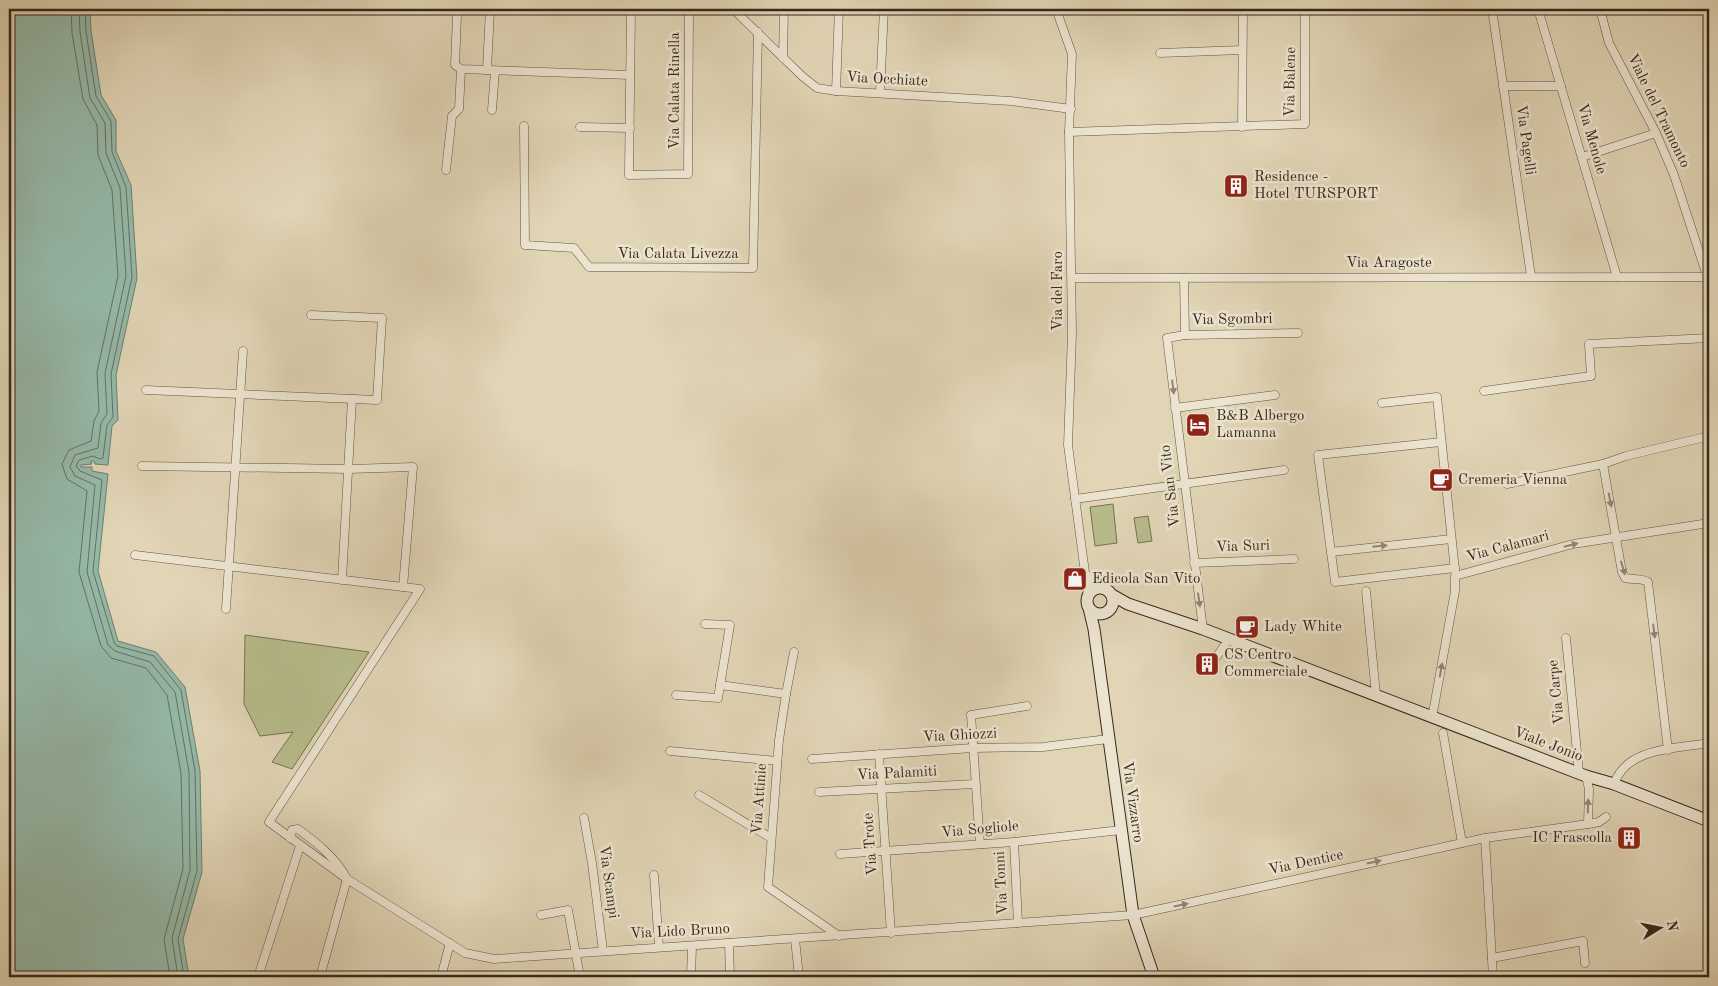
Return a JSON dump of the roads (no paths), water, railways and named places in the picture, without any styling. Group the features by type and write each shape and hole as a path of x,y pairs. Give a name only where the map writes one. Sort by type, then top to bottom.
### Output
{"street":[{"path":"490,9 492,110"},
{"path":"580,127 630,128 630,9"},
{"name":"Via Calata Rinella","path":"630,128 629,176 688,174 689,9"},
{"name":"Via Occhiate","path":"733,9 783,58 818,88 836,91 1012,101 1071,109"},
{"path":"783,58 784,9"},
{"path":"836,91 839,9"},
{"path":"880,92 884,9"},
{"path":"1056,9 1070,9"},
{"name":"Via del Faro","path":"1056,9 1072,54 1070,132 1072,278 1068,444 1088,595"},
{"path":"1242,127 1243,9"},
{"name":"Via Balene","path":"1070,132 1305,124 1305,9"},
{"name":"Via Pagelli","path":"1492,9 1531,276"},
{"name":"Via Menole","path":"1538,9 1617,277"},
{"name":"Viale del Tramonto","path":"1600,9 1609,43 1656,133 1674,175 1708,280"},
{"path":"457,16 455,65 461,69 630,74"},
{"name":"Via Calata Livezza","path":"524,126 525,245 574,248 589,267 753,268 758,32"},
{"path":"1160,53 1242,50"},
{"path":"446,170 452,116 459,109 461,69"},
{"path":"1503,86 1561,86"},
{"path":"1582,157 1656,133"},
{"name":"Via Aragoste","path":"1072,278 1531,276 1708,280"},
{"path":"1184,278 1185,335"},
{"path":"146,390 377,400 382,318 311,315"},
{"name":"Via Sgombri","path":"1167,338 1185,335 1298,333"},
{"name":"Via San Vito","path":"1167,338 1203,629"},
{"path":"1484,391 1590,376 1589,344 1709,338"},
{"path":"226,609 243,351"},
{"path":"1175,408 1275,395"},
{"path":"1382,403 1437,397 1455,572 1335,582 1318,455 1441,442"},
{"path":"342,580 352,399"},
{"path":"1507,484 1603,464 1626,456 1709,436"},
{"path":"1603,464 1622,572 1626,578 1633,580 1642,579 1648,582 1668,750"},
{"path":"135,555 403,587 413,467 349,469 142,466"},
{"path":"1075,499 1284,470"},
{"name":"Via Calamari","path":"1432,718 1455,592 1455,572 1617,535 1709,522"},
{"path":"1331,552 1451,539"},
{"name":"Via Suri","path":"1194,563 1294,559"},
{"path":"1086,574 1098,588"},
{"name":"Via Lido Bruno","path":"403,587 420,589 269,822 347,879 465,953 494,959 1133,915"},
{"path":"1088,595 1098,588 1107,589 1114,601 1107,612 1100,614 1089,608"},
{"path":"1366,591 1376,695"},
{"name":"Via Vizzarro","path":"1088,595 1133,915 1154,977"},
{"name":"Viale Jonio","path":"1112,595 1128,604 1203,629 1432,718 1583,775 1614,784 1709,821"},
{"path":"1111,608 1128,604"},
{"name":"Via Vizzarro","path":"1094,629 1100,614"},
{"path":"676,695 718,698 730,625 705,624"},
{"name":"Via Carpe","path":"1566,638 1583,775"},
{"path":"1215,659 1229,639"},
{"name":"Via Attinie","path":"794,652 777,761 768,887 839,936"},
{"path":"720,685 786,694"},
{"name":"Via Tonni","path":"980,844 971,714 1027,706"},
{"path":"1443,733 1462,843"},
{"name":"Via Ghiozzi","path":"812,759 973,748 1043,747 1108,739"},
{"path":"1614,784 1618,773 1639,756 1709,743"},
{"path":"670,751 777,761"},
{"name":"Via Trote","path":"879,754 891,933"},
{"path":"1583,775 1589,788 1588,824"},
{"path":"1589,788 1600,780"},
{"name":"Via Palamiti","path":"819,792 975,784"},
{"path":"700,795 771,838"},
{"name":"Via Dentice","path":"1133,915 1485,838 1588,824 1598,822 1606,817"},
{"name":"Via Scampi","path":"584,818 592,863 603,951"},
{"path":"290,838 292,830 298,829 326,851 347,879 320,977"},
{"name":"Via Sogliole","path":"840,854 1014,842 1121,830"},
{"path":"1485,838 1493,977"},
{"name":"Via Tonni","path":"1014,842 1018,924"},
{"path":"258,977 300,846"},
{"path":"654,875 659,947"},
{"path":"541,915 568,910 580,977"},
{"path":"796,939 799,977"},
{"path":"1492,958 1583,941 1585,964"},
{"path":"440,977 450,943"},
{"path":"729,943 730,977"},
{"path":"691,977 692,946"}],"water":[{"path":"9,9 90,9 91,31 101,95 116,120 116,151 131,185 137,278 116,375 118,420 112,426 108,465 95,464 94,461 91,461 92,464 81,465 81,467 92,467 92,471 108,474 98,571 118,641 156,652 185,687 200,771 202,872 183,939 189,977 9,977"}],"place":[{"name":"Residence - Hotel TURSPORT","path":"1236,186"},
{"name":"B&B Albergo Lamanna","path":"1198,425"},
{"name":"Cremeria Vienna","path":"1441,480"},
{"name":"Edicola San Vito","path":"1075,579"},
{"name":"Lady White","path":"1247,627"},
{"name":"CS Centro Commerciale","path":"1207,664"},
{"name":"IC Frascolla","path":"1629,838"}]}
